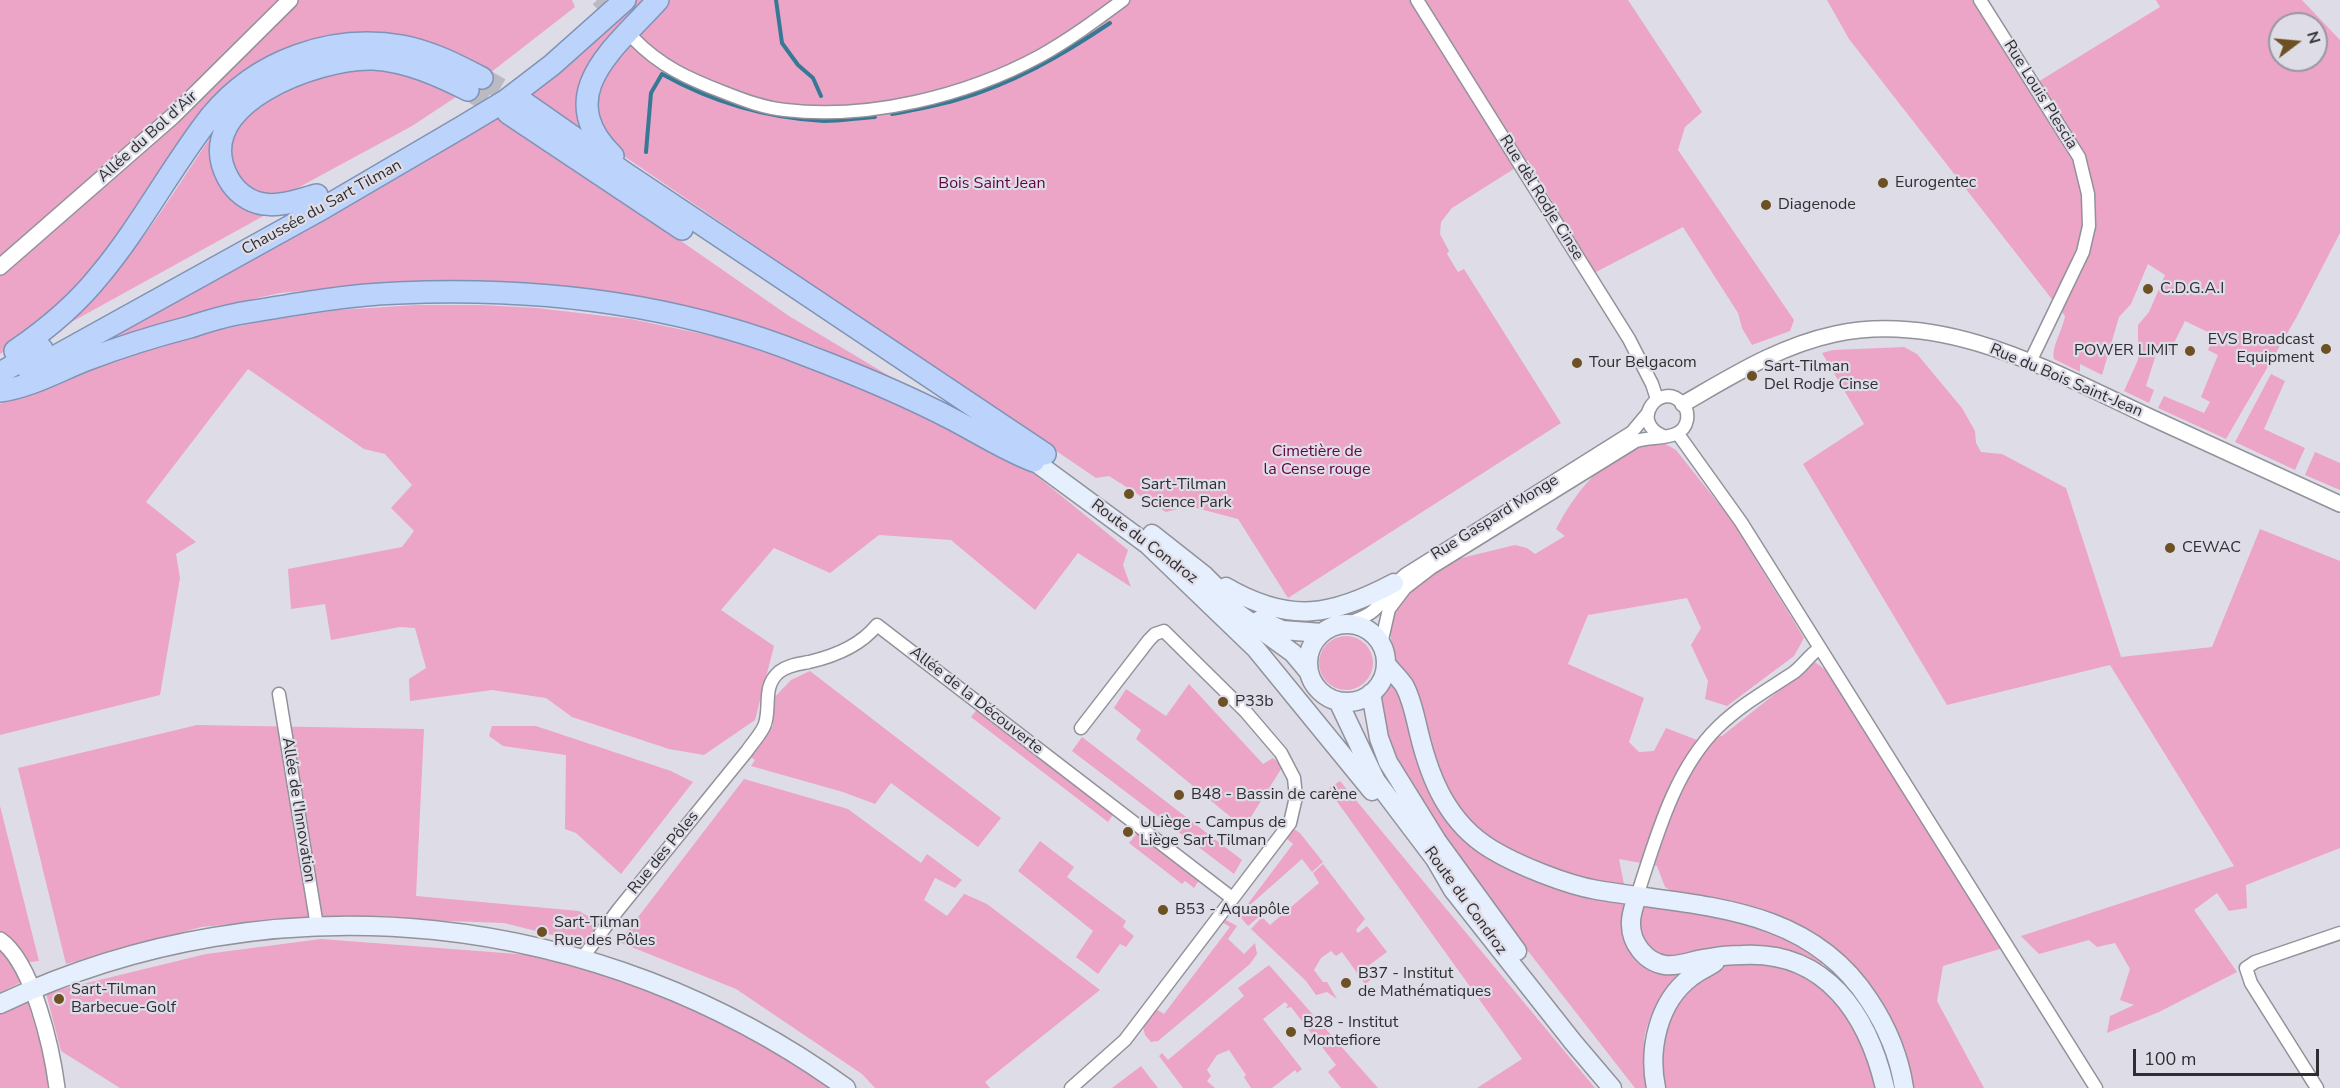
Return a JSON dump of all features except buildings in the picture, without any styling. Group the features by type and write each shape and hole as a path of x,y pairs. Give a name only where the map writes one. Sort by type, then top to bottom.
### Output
{"highway":[{"name":"Chaussée du Sart Tilman","path":"0,373 453,118 496,91 542,55 604,0"},
{"name":"Chaussée du Sart Tilman","path":"0,389 325,207 505,101 552,65 625,0"},
{"path":"643,185 629,168 603,146 596,136 587,116 587,101 593,75 600,63 658,0"},
{"path":"0,360 58,319 98,278 211,117 240,87 258,74 296,55 315,49 333,45 370,43 404,46 452,63 475,84 408,65 371,59 335,63 301,72 259,93 236,114 227,128 222,143 223,167 231,182 244,196 264,204 277,204 317,195"},
{"path":"515,107 643,185 1039,458 515,107"},
{"path":"0,389 16,389 90,358 232,315 317,301 396,293 477,292 551,296 648,309 708,324 800,353 950,418 1013,453 1039,458"}],"main road":[{"name":"Route du Condroz","path":"1039,458 1149,546 1293,653 1308,671"},
{"name":"Route du Condroz","path":"1039,458 1129,515 1204,574 1225,596 1261,620 1282,630 1322,633"},
{"path":"1149,546 1256,649 1431,866 1453,890"},
{"path":"1204,574 1242,597 1270,608 1314,612 1355,603 1394,583"},
{"path":"1386,664 1382,681 1371,693 1350,702 1338,701 1324,695 1314,684 1308,671 1308,657 1313,643 1333,626 1346,624 1360,626 1381,644 1386,664 1404,685 1411,702 1428,769 1441,797 1457,820 1476,839 1492,850 1572,884 1595,890 1722,908 1779,925 1815,944 1840,963 1863,989 1885,1023 1897,1053 1904,1088"},
{"name":"Route du Condroz","path":"1371,693 1379,738 1388,762 1437,841 1503,933 1622,1088"},
{"name":"Route du Condroz","path":"1338,701 1376,781 1435,859 1453,890 1612,1088"},
{"path":"1637,896 1631,929 1638,948 1658,963 1671,965 1710,957 1742,955 1774,956 1800,964 1842,993 1862,1022 1877,1056 1885,1088"},
{"path":"0,1004 32,989 107,962 202,938 256,930 317,926 389,927 449,932 583,957 682,993 774,1040 846,1088"},
{"path":"1656,1088 1654,1045 1659,1022 1671,997 1689,978 1721,958"},
{"path":"1573,1042 1598,1088"}],"street":[{"name":"Allée du Bol d'Air","path":"0,267 174,116 290,0"},
{"path":"634,39 672,70 749,101 797,111 855,111 920,99 996,76 1068,39 1123,0"},
{"name":"Rue dèl Rodje Cinse","path":"1417,0 1629,339 1652,384 1656,399"},
{"name":"Rue Louis Plescia","path":"1980,0 2079,157 2088,194 2088,226 2083,252 2030,362"},
{"name":"Rue du Bois Saint-Jean","path":"1683,404 1770,355 1799,344 1837,334 1891,330 1936,333 1974,342 2030,362 2340,504"},
{"path":"1674,397 1683,404 1687,420 1678,434 1663,436 1651,428 1647,414 1656,399 1674,397"},
{"name":"Rue Gaspard Monge","path":"1346,624 1366,616 1375,609 1394,583 1632,432 1647,414"},
{"path":"1678,434 1741,522 2096,1088"},
{"name":"Rue Gaspard Monge","path":"1381,644 1389,609 1406,588 1431,568 1636,441 1663,436"},
{"name":"Allée de la Découverte","path":"747,750 765,725 767,690 778,673 788,667 810,662 853,645 866,638 877,625 1232,898"},
{"path":"1071,1088 1125,1040 1290,823 1296,797 1294,778 1281,753 1246,712 1169,634 1160,631 1149,640 1081,728"},
{"path":"1637,896 1672,798 1689,767 1709,738 1742,707 1798,669 1820,648"},
{"name":"Allée de l'Innovation","path":"279,694 317,926"},
{"name":"Rue des Pôles","path":"583,957 747,750"},
{"path":"2316,1088 2252,983 2246,968 2255,962 2340,933"},
{"path":"0,940 15,955 32,989 48,1039 57,1088"}],"green space":[{"path":"0,0 572,0 575,7 490,73 440,51 248,74 92,275 33,333 0,354"},
{"path":"637,0 650,0 603,50 589,135 527,99"},
{"name":"Bois Saint Jean","path":"666,0 1628,0 1702,112 1685,127 1678,150 1794,320 1790,331 1752,345 1742,328 1738,313 1683,227 1594,273 1528,160 1452,208 1441,222 1440,234 1449,251 1447,254 1458,272 1464,269 1561,423 1288,598 1238,519 1189,506 1166,512 1109,476 1096,478 612,148 605,140 594,96 598,81"},
{"path":"1827,0 1972,0 2028,88 2160,7 2156,0 2302,0 2313,12 2268,12 2268,72 2328,72 2328,27 2340,40 2340,233 2296,318 2226,439 2158,408 2164,396 2204,413 2210,402 2201,397 2218,355 2208,350 2214,335 2185,321 2169,353 2158,348 2146,386 2154,390 2149,403 2124,391 2138,360 2138,325 2149,312 2165,275 2148,264 2131,304 2119,317 2102,375 2080,364 2080,372 2054,359 2054,349 2065,316 1849,39"},
{"path":"373,65 462,93 412,126 292,191 269,196 246,187 232,168 230,145 237,124 252,109 304,78"},
{"path":"501,116 789,316 901,383 814,345 730,317 650,303 500,284 404,282 280,293 213,308 109,342 108,337 462,140"},
{"path":"222,120 214,163 267,214 68,324 91,301 132,252"},
{"path":"416,305 537,308 631,319 727,339 803,362 881,391 1022,464 1128,550 1123,565 1131,587 1078,553 1035,610 951,540 879,535 830,573 774,548 721,610 774,646 755,720 704,755 669,749 572,717 546,698 492,690 410,701 409,679 426,668 415,628 400,627 331,640 325,604 291,609 288,569 402,547 414,531 391,508 412,485 385,454 364,449 248,369 146,502 196,542 176,554 180,578 160,695 0,735 0,404 77,370 197,334 338,310"},
{"path":"1904,347 1917,354 1962,408 1975,431 1976,443 1981,452 2002,454 2066,488 2121,657 2212,647 2260,529 2340,561 2340,848 2246,885 2247,908 2229,911 2217,893 2194,910 2237,972 2159,1012 2107,1033 2110,1016 2134,1005 2120,1000 2130,969 2115,943 2097,947 2089,940 2039,954 2021,936 2234,866 2110,665 1947,705 1803,464 1864,424 1822,353 1833,350"},
{"path":"2271,374 2285,381 2264,429 2305,448 2295,470 2235,442"},
{"path":"1662,442 1676,450 1730,518 1804,638 1794,656 1727,706 1705,699 1708,681 1691,645 1701,628 1687,598 1588,615 1568,664 1644,698 1629,742 1639,752 1654,751 1666,728 1697,740 1722,736 1815,662 1832,675 2003,948 1943,966 1937,1001 1984,1088 1912,1088 1912,1079 1897,1033 1871,985 1821,938 1778,915 1724,899 1678,895 1665,887 1657,866 1619,859 1628,904 1624,929 1680,972 1657,1004 1648,1022 1644,1053 1648,1088 1635,1088 1442,841 1386,742 1379,706 1391,681 1395,664 1389,626 1392,610 1409,589 1453,560 1515,545 1527,548 1535,554 1565,536 1556,529 1579,492 1598,471 1635,447"},
{"path":"2315,452 2340,463 2340,490 2305,475"},
{"path":"1346,636 1356,638 1365,644 1371,653 1373,663 1371,673 1365,682 1356,688 1346,690 1336,688 1327,682 1321,673 1319,663 1321,653 1327,644 1336,638"},
{"path":"810,671 1001,818 978,847 891,783 875,804 843,792 751,766 755,760 747,754 773,726 773,699 791,680"},
{"path":"1189,684 1263,764 1273,758 1283,766 1244,828 1136,739 1141,730 1114,708 1126,689 1166,716"},
{"path":"978,708 1114,813 1108,822 971,717"},
{"path":"197,725 424,729 416,896 579,911 601,924 584,950 556,936 504,923 339,917 281,919 201,927 66,964 18,768"},
{"path":"492,726 536,726 671,771 693,782 621,874 576,833 565,829 566,755 503,746 489,736"},
{"path":"1082,737 1242,860 1234,874 1072,751"},
{"path":"744,779 848,809 921,863 927,854 962,880 955,888 935,878 924,900 947,916 964,894 960,892 987,904 1100,990 985,1082 990,1088 875,1088 862,1074 736,989 619,942"},
{"path":"1340,781 1595,1088 1477,1088 1522,1059 1328,789"},
{"path":"0,806 39,961 29,962 6,935 0,932"},
{"path":"1291,827 1300,833 1323,862 1312,872 1302,859 1250,905 1260,916 1248,926 1236,912 1236,903 1244,909 1293,844 1286,838"},
{"path":"1138,832 1200,879 1194,888 1185,881 1182,884 1129,843"},
{"path":"1040,841 1074,867 1067,877 1126,921 1123,927 1134,936 1126,947 1120,944 1098,974 1076,957 1093,931 1018,871"},
{"path":"1323,864 1365,919 1356,930 1358,933 1367,926 1387,952 1368,966 1376,976 1365,984 1342,952 1336,956 1331,951 1321,958 1314,970 1323,982 1327,982 1337,999 1327,992 1316,995 1306,981 1251,929 1262,917 1270,925 1319,883 1313,873"},
{"path":"1650,906 1763,925 1827,959 1820,967 1661,959 1638,937 1641,909"},
{"path":"1226,920 1237,926 1228,939 1244,954 1255,943 1257,954 1250,964 1158,1041 1151,1042 1145,1035 1143,1027 1156,1009 1164,1014 1230,927 1222,922"},
{"path":"321,939 583,959 724,1016 837,1088 120,1088 61,1051 46,993 206,954"},
{"path":"0,951 12,958 21,982 0,993"},
{"path":"1745,961 1782,965 1802,974 1834,998 1846,1013 1855,1030 1876,1088 1660,1088 1658,1066 1667,1016 1678,994 1713,967"},
{"path":"1269,965 1378,1088 1341,1088 1328,1072 1336,1065 1291,1007 1286,1008 1288,1005 1285,1002 1263,1019 1302,1069 1297,1073 1295,1070 1272,1088 1251,1088 1244,1077 1246,1075 1229,1050 1217,1055 1207,1070 1211,1076 1207,1081 1215,1088 1183,1088 1159,1056 1162,1053 1168,1060 1244,996 1238,988"},
{"path":"26,996 44,1056 48,1088 0,1088 0,1008"},
{"path":"1141,1066 1158,1088 1112,1088"}],"waterway":[{"path":"776,0 782,43 798,65 813,78 821,96"},
{"path":"892,114 948,102 997,86 1055,58 1110,23"},
{"path":"646,152 651,93 662,74 700,93 761,112 824,121 875,117"}],"tunnel":[{"path":"597,0 632,36"},
{"path":"482,78 522,101"},
{"path":"468,90 508,113"}],"place":[{"name":"Eurogentec","path":"1883,183"},
{"name":"Diagenode","path":"1766,205"},
{"name":"C.D.G.A.I","path":"2148,289"},
{"name":"EVS Broadcast Equipment","path":"2326,349"},
{"name":"POWER LIMIT","path":"2190,351"},
{"name":"Tour Belgacom","path":"1577,363"},
{"name":"Sart-Tilman Del Rodje Cinse","path":"1752,376"},
{"name":"Sart-Tilman Science Park","path":"1129,494"},
{"name":"CEWAC","path":"2170,548"},
{"name":"P33b","path":"1223,702"},
{"name":"B48 - Bassin de carène","path":"1179,795"},
{"name":"ULiège - Campus de Liège Sart Tilman","path":"1128,832"},
{"name":"B53 - Aquapôle","path":"1163,910"},
{"name":"Sart-Tilman Rue des Pôles","path":"542,932"},
{"name":"B37 - Institut de Mathématiques","path":"1346,983"},
{"name":"Sart-Tilman Barbecue-Golf","path":"59,999"},
{"name":"B28 - Institut Montefiore","path":"1291,1032"}],"park label":[{"name":"Cimetière de la Cense rouge","path":"1317,461"}]}
